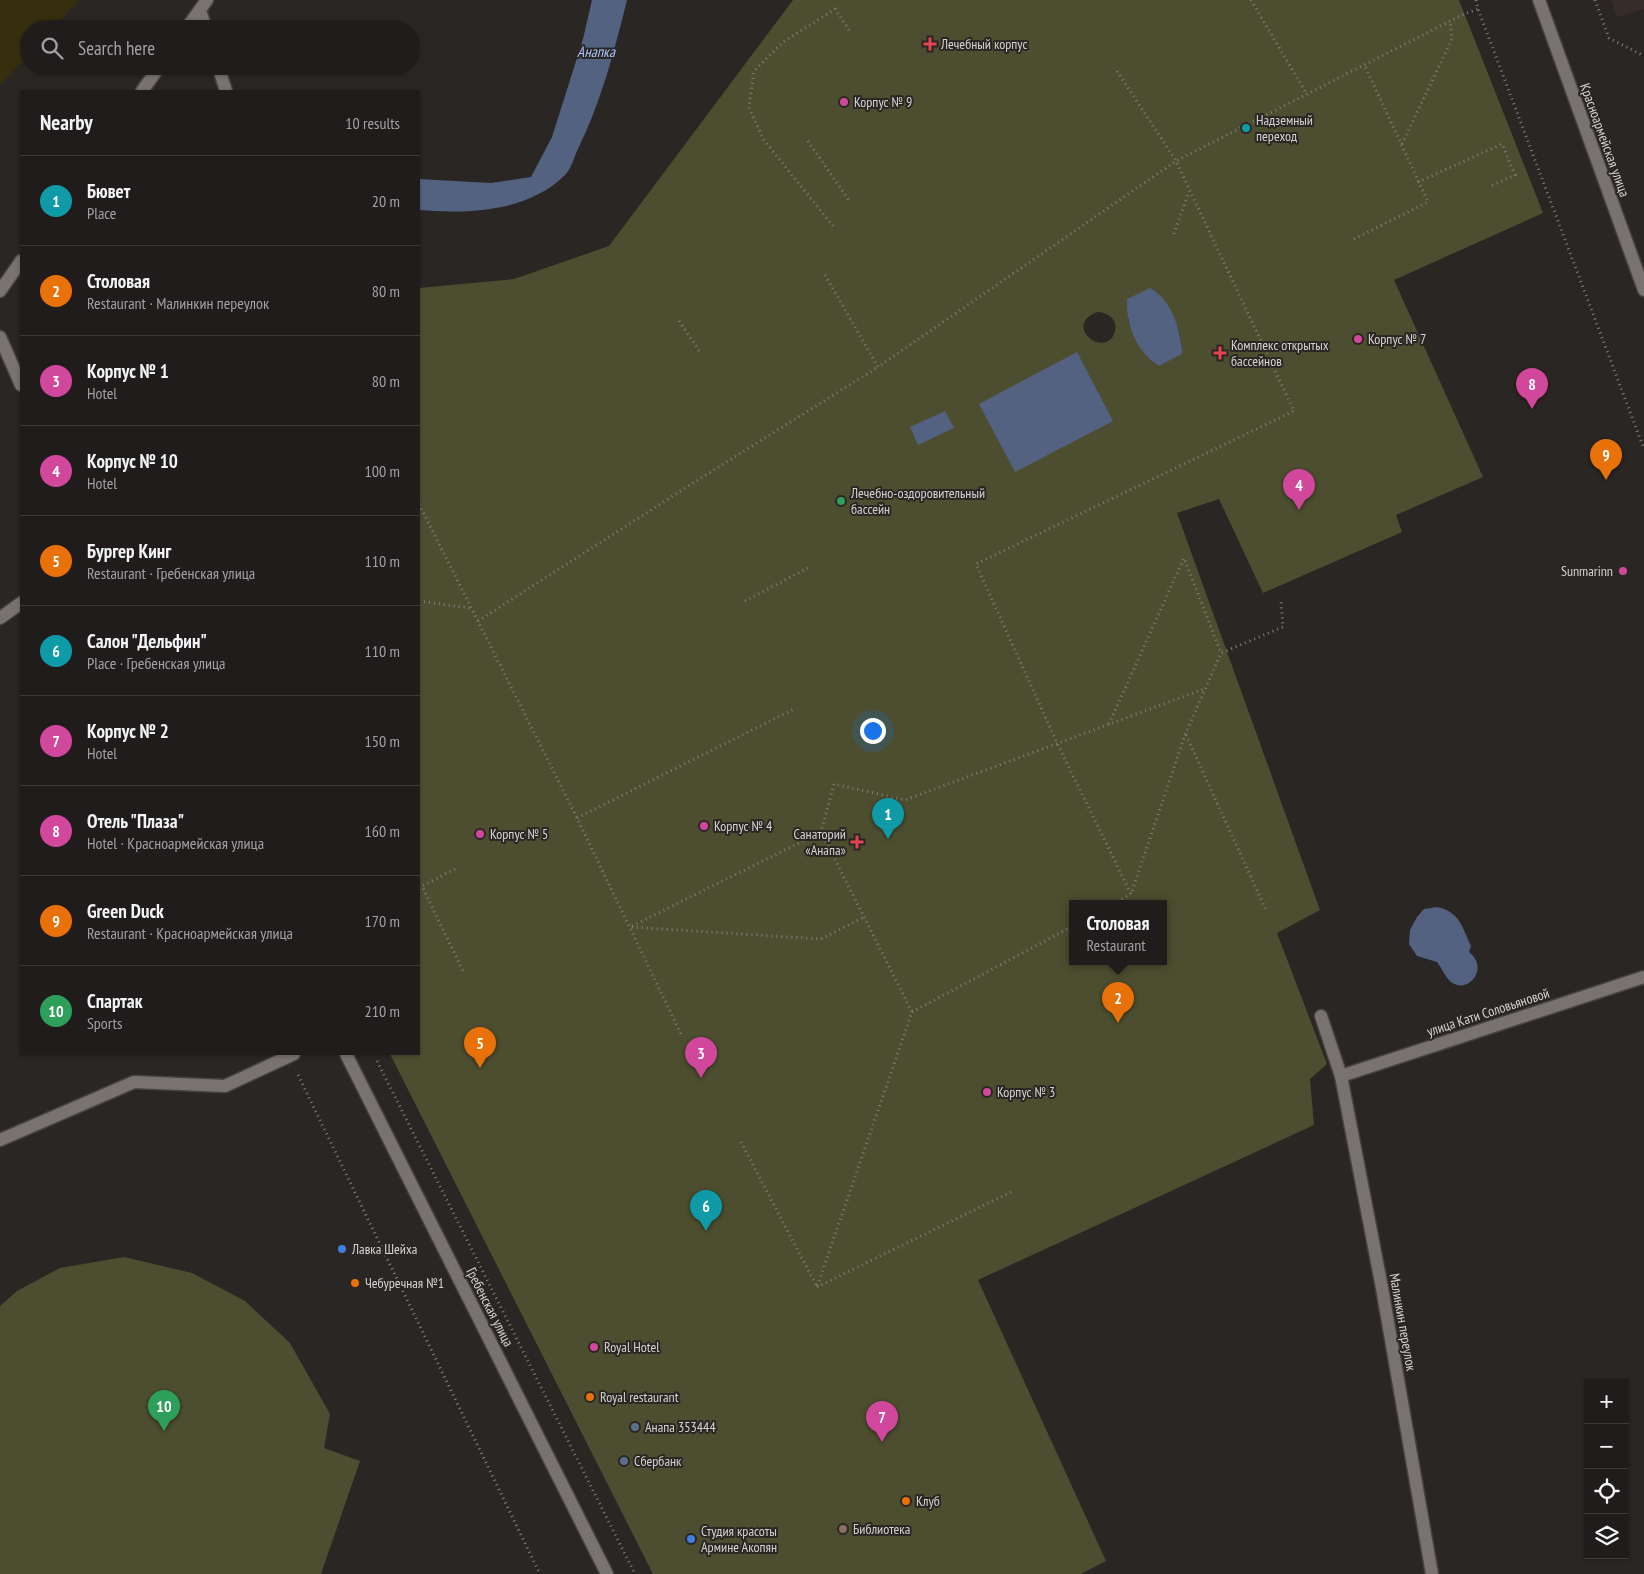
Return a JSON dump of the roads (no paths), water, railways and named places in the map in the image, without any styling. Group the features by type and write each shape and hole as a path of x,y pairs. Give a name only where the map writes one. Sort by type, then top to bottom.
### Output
{"street":[{"name":"Красноармейская улица","path":"1539,0 1644,290"},
{"path":"193,20 204,5"},
{"path":"204,5 205,20"},
{"path":"143,90 154,75"},
{"path":"221,75 226,90"},
{"path":"0,291 20,262"},
{"path":"0,337 20,383"},
{"path":"0,618 20,604"},
{"name":"улица Кати Соловьяновой","path":"1341,1076 1644,977"},
{"name":"Малинкин переулок","path":"1320,1016 1341,1076 1384,1298 1432,1574"},
{"path":"0,1140 134,1082 225,1086 291,1055"},
{"name":"Гребенская улица","path":"347,1055 607,1574"}],"water":[{"name":"Анапка","path":"592,0 627,0 600,96 586,133 567,173 550,187 533,197 496,208 457,211 420,210 420,179 491,183 531,177 552,137 583,39"},
{"path":"1150,288 1158,293 1169,307 1179,332 1182,349 1182,354 1159,366 1139,346 1128,318 1127,299"},
{"path":"1077,352 1113,421 1015,472 979,404"},
{"path":"945,411 954,428 918,445 910,427"},
{"path":"1437,907 1445,909 1459,921 1471,946 1469,952 1475,958 1477,972 1470,982 1464,985 1451,982 1437,962 1417,956 1409,944 1410,930 1417,917 1424,909"}],"place":[{"name":"Лечебный корпус","path":"930,44"},
{"name":"Корпус № 9","path":"844,102"},
{"name":"Надземный переход","path":"1246,128"},
{"name":"Корпус № 7","path":"1358,339"},
{"name":"Комплекс открытых бассейнов","path":"1220,353"},
{"name":"Отель \"Плаза\"","path":"1532,409"},
{"name":"Green Duck","path":"1606,480"},
{"name":"Лечебно-оздоровительный бассейн","path":"841,501"},
{"name":"Корпус № 10","path":"1299,510"},
{"name":"Sunmarinn","path":"1623,571"},
{"name":"Корпус № 4","path":"704,826"},
{"name":"Корпус № 5","path":"480,834"},
{"name":"Бювет","path":"888,839"},
{"name":"Санаторий «Анапа»","path":"857,842"},
{"name":"Столовая","path":"1118,1023"},
{"name":"Бургер Кинг","path":"480,1068"},
{"name":"Корпус № 1","path":"701,1078"},
{"name":"Корпус № 3","path":"987,1092"},
{"name":"Салон \"Дельфин\"","path":"706,1231"},
{"name":"Лавка Шейха","path":"342,1249"},
{"name":"Чебуречная №1","path":"355,1283"},
{"name":"Royal Hotel","path":"594,1347"},
{"name":"Royal restaurant","path":"590,1397"},
{"name":"Анапа 353444","path":"635,1427"},
{"name":"Спартак","path":"164,1431"},
{"name":"Корпус № 2","path":"882,1442"},
{"name":"Сбербанк","path":"624,1461"},
{"name":"Клуб","path":"906,1501"},
{"name":"Библиотека","path":"843,1529"},
{"name":"Студия красоты Армине Акопян","path":"691,1539"}]}
